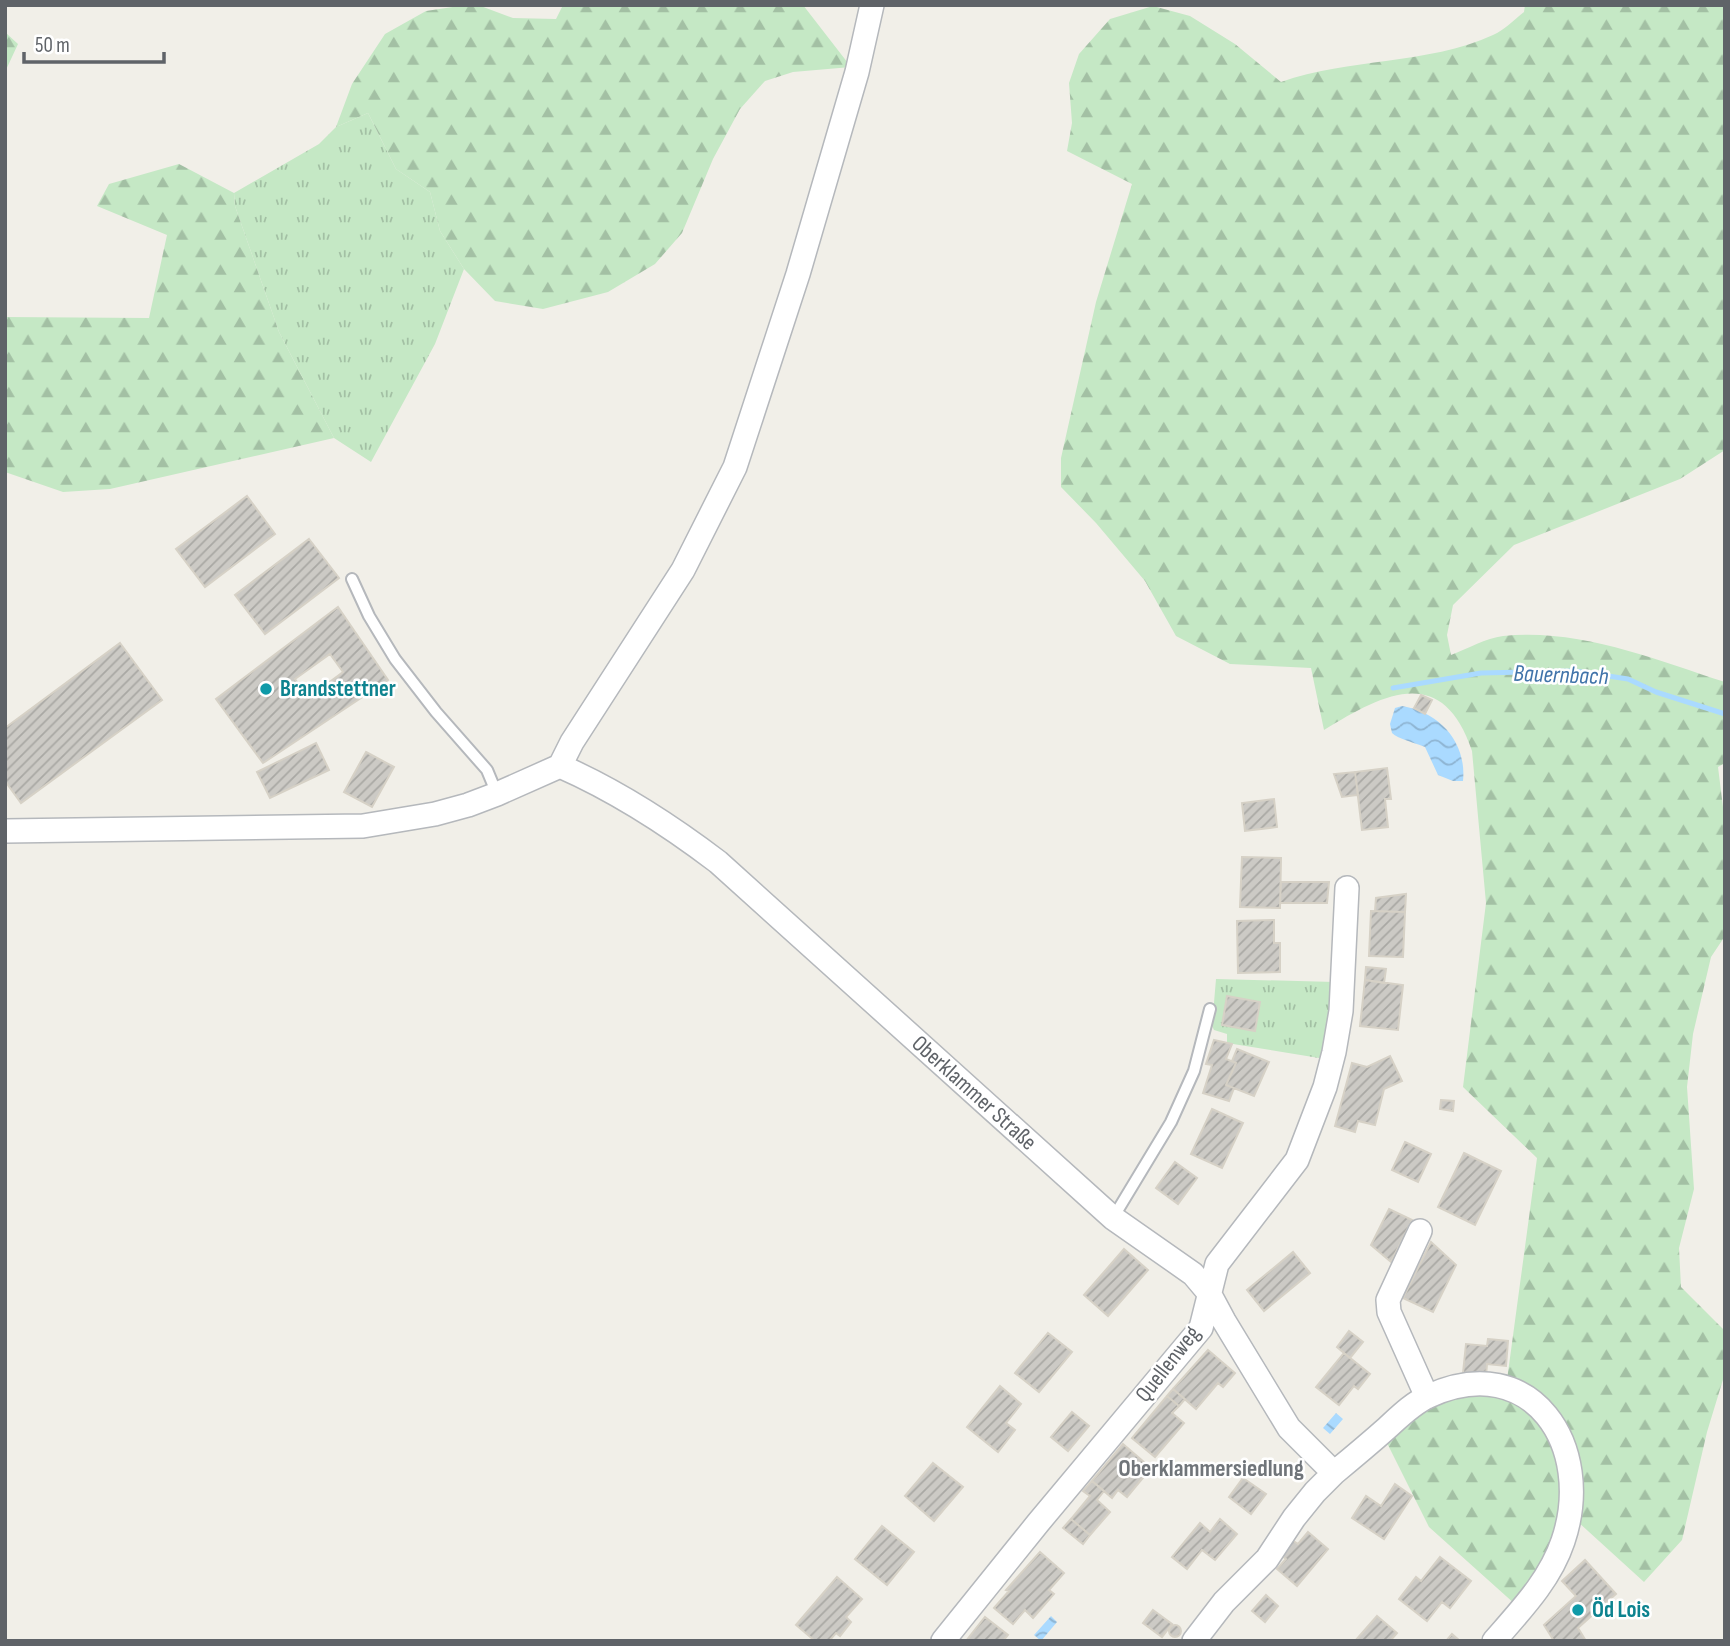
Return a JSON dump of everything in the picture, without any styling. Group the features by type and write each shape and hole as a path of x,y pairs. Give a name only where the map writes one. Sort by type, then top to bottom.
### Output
{"street":[{"path":"5,831 363,826 435,814 468,805 560,765 572,742 683,570 735,467 798,274 857,72 872,5"},
{"name":"Oberklammer Straße","path":"560,765 624,798 673,828 718,862 1113,1218 1193,1274 1209,1293 1289,1428 1334,1473"},
{"name":"Quellenweg","path":"943,1641 1201,1328 1217,1264 1297,1160 1321,1100 1334,1052 1341,1011 1347,888"},
{"path":"1420,1231 1388,1300 1389,1312 1427,1397"},
{"path":"1194,1641 1224,1602 1266,1559 1301,1509 1334,1473 1427,1397 1460,1385 1494,1385 1519,1393 1545,1411 1562,1438 1565,1448 1570,1467 1572,1503 1563,1541 1544,1582 1494,1641"}],"lane":[{"path":"352,579 369,616 395,659 436,712 487,770 497,794"},
{"path":"1113,1218 1171,1122 1194,1071 1210,1009"}],"green space":[{"path":"478,5 513,18 556,19 563,5 803,5 851,67 793,72 765,81 740,109 713,159 682,233 655,264 608,292 543,309 495,301 464,269 440,231 430,192 396,169 368,113 336,127 352,84 385,34 426,11"},
{"path":"1525,5 1725,5 1725,450 1680,479 1514,545 1453,605 1447,635 1451,655 1483,641 1503,636 1559,637 1616,647 1725,682 1725,763 1718,767 1725,823 1725,936 1711,957 1693,1034 1687,1087 1694,1189 1679,1248 1681,1287 1725,1331 1725,1373 1707,1432 1682,1540 1644,1582 1577,1521 1574,1454 1507,1380 1537,1158 1463,1087 1486,903 1472,751 1459,723 1445,705 1428,696 1409,694 1389,697 1324,730 1311,668 1230,664 1176,636 1145,581 1096,523 1061,487 1061,458 1096,302 1132,184 1067,151 1072,123 1069,83 1079,54 1110,19 1153,6 1190,16 1235,44 1281,82 1307,74 1415,57 1468,45 1501,30 1524,12"},
{"path":"5,32 18,44 5,72"},
{"path":"368,113 396,169 430,192 440,231 464,269 435,344 371,462 334,438 279,332 235,206 234,193 319,144 336,127"},
{"path":"179,164 234,193 235,206 279,332 334,438 110,489 63,492 5,472 5,317 149,318 167,235 97,206 109,184"},
{"path":"1216,979 1335,982 1325,1059 1227,1043 1227,1034 1214,1030 1212,1026"},
{"path":"1468,1392 1514,1398 1552,1431 1564,1494 1556,1535 1541,1566 1516,1605 1429,1527 1385,1439 1420,1409"}],"water":[{"path":"1402,706 1428,715 1448,732 1460,754 1463,781 1453,781 1438,775 1425,747 1392,733 1390,724 1395,708"},
{"path":"1336,1413 1343,1419 1330,1434 1323,1428"},
{"path":"1051,1616 1057,1622 1041,1641 1034,1635"}],"building":[{"path":"247,496 275,534 205,587 176,549"},
{"path":"309,539 339,578 265,634 235,595"},
{"name":"Brandstettner","path":"338,607 388,680 263,763 216,699","holes":["330,654 343,672 308,698 295,679"]},
{"path":"120,643 162,700 21,803 5,781 5,728"},
{"path":"1421,695 1432,700 1425,714 1414,708"},
{"path":"316,743 329,770 270,798 257,772"},
{"path":"366,752 394,767 372,807 344,792"},
{"path":"1387,768 1391,799 1385,799 1388,827 1362,830 1355,772"},
{"path":"1355,772 1358,795 1342,797 1334,774"},
{"path":"1274,799 1277,827 1245,831 1242,803"},
{"path":"1242,857 1281,858 1280,908 1240,907"},
{"path":"1281,882 1329,882 1327,903 1280,903"},
{"path":"1406,894 1405,912 1375,911 1376,898"},
{"path":"1371,911 1405,912 1403,957 1369,956"},
{"path":"1274,920 1274,943 1280,943 1280,972 1238,973 1237,921"},
{"path":"1366,967 1386,969 1384,983 1365,980"},
{"path":"1365,980 1403,985 1398,1030 1360,1026"},
{"path":"1227,996 1260,1002 1255,1031 1222,1025"},
{"path":"1214,1040 1232,1044 1226,1059 1236,1063 1226,1085 1234,1088 1229,1101 1203,1093 1212,1065 1206,1064"},
{"path":"1237,1049 1269,1062 1254,1096 1226,1085 1236,1063 1232,1061"},
{"path":"1390,1056 1402,1081 1384,1089 1375,1125 1358,1121 1355,1132 1335,1126 1352,1063 1367,1067"},
{"path":"1441,1100 1454,1101 1453,1111 1440,1109"},
{"path":"1212,1109 1243,1123 1222,1168 1191,1154"},
{"path":"1405,1142 1431,1154 1418,1182 1392,1170"},
{"path":"1464,1153 1501,1171 1475,1225 1438,1207"},
{"path":"1175,1162 1197,1178 1178,1204 1156,1188"},
{"path":"1389,1209 1412,1220 1391,1262 1371,1245"},
{"path":"1431,1242 1456,1265 1433,1312 1403,1298"},
{"path":"1124,1249 1148,1270 1108,1316 1084,1295"},
{"path":"1293,1252 1310,1273 1264,1311 1247,1290"},
{"path":"1349,1331 1363,1342 1350,1358 1337,1347"},
{"path":"1048,1333 1072,1352 1039,1392 1015,1373"},
{"path":"1488,1339 1508,1341 1506,1366 1487,1364 1486,1376 1463,1373 1466,1344 1487,1346"},
{"path":"1208,1350 1235,1373 1223,1387 1218,1383 1196,1409 1173,1389"},
{"path":"1344,1353 1370,1374 1358,1389 1354,1386 1339,1405 1316,1387"},
{"path":"1000,1386 1021,1404 1006,1423 1015,1430 998,1452 967,1427"},
{"path":"1173,1389 1185,1399 1179,1406 1167,1396"},
{"path":"1167,1396 1179,1406 1172,1413 1184,1423 1155,1457 1132,1438"},
{"path":"1072,1412 1089,1426 1068,1451 1051,1437"},
{"path":"1123,1444 1151,1468 1127,1497 1118,1490 1112,1498 1092,1481"},
{"path":"933,1463 963,1487 934,1521 905,1496"},
{"path":"1243,1478 1266,1494 1251,1514 1229,1497"},
{"path":"1092,1481 1104,1491 1097,1500 1110,1512 1090,1535 1071,1519 1090,1496 1083,1491"},
{"path":"1395,1484 1412,1496 1384,1539 1352,1518 1366,1496 1381,1506"},
{"path":"1071,1519 1090,1535 1083,1544 1063,1528"},
{"path":"1220,1519 1237,1534 1215,1560 1202,1550 1187,1569 1172,1557 1200,1523 1210,1532"},
{"path":"882,1526 914,1552 887,1585 855,1559"},
{"path":"1308,1532 1328,1549 1297,1586 1277,1569 1286,1559 1280,1554 1292,1540 1298,1544"},
{"path":"1040,1552 1064,1573 1049,1590 1054,1594 1033,1618 1025,1610 1013,1624 994,1608 1009,1591 1006,1590"},
{"path":"1440,1557 1471,1581 1450,1608 1442,1602 1427,1621 1399,1599 1416,1577 1421,1581"},
{"name":"Öd Lois","path":"1585,1560 1616,1594 1578,1628 1586,1641 1554,1641 1544,1625 1576,1596 1562,1581"},
{"path":"837,1577 862,1599 846,1617 851,1622 840,1636 836,1633 829,1641 815,1641 796,1625"},
{"path":"1266,1595 1278,1606 1265,1622 1252,1611"},
{"path":"1153,1610 1172,1624 1162,1637 1143,1623"},
{"path":"1377,1616 1397,1633 1390,1641 1355,1641"},
{"path":"985,1617 1008,1635 1003,1641 966,1641"},
{"path":"1175,1625 1181,1631 1175,1637 1169,1631"},
{"path":"1452,1634 1460,1641 1446,1641"}],"waterway":[{"name":"Bauernbach","path":"1393,688 1481,673 1575,671 1628,679 1656,692 1725,714"}],"place":[{"name":"Brandstettner","path":"266,689"},
{"name":"Öd Lois","path":"1578,1610"}],"district":[{"name":"Oberklammersiedlung","path":"1211,1468"}]}
